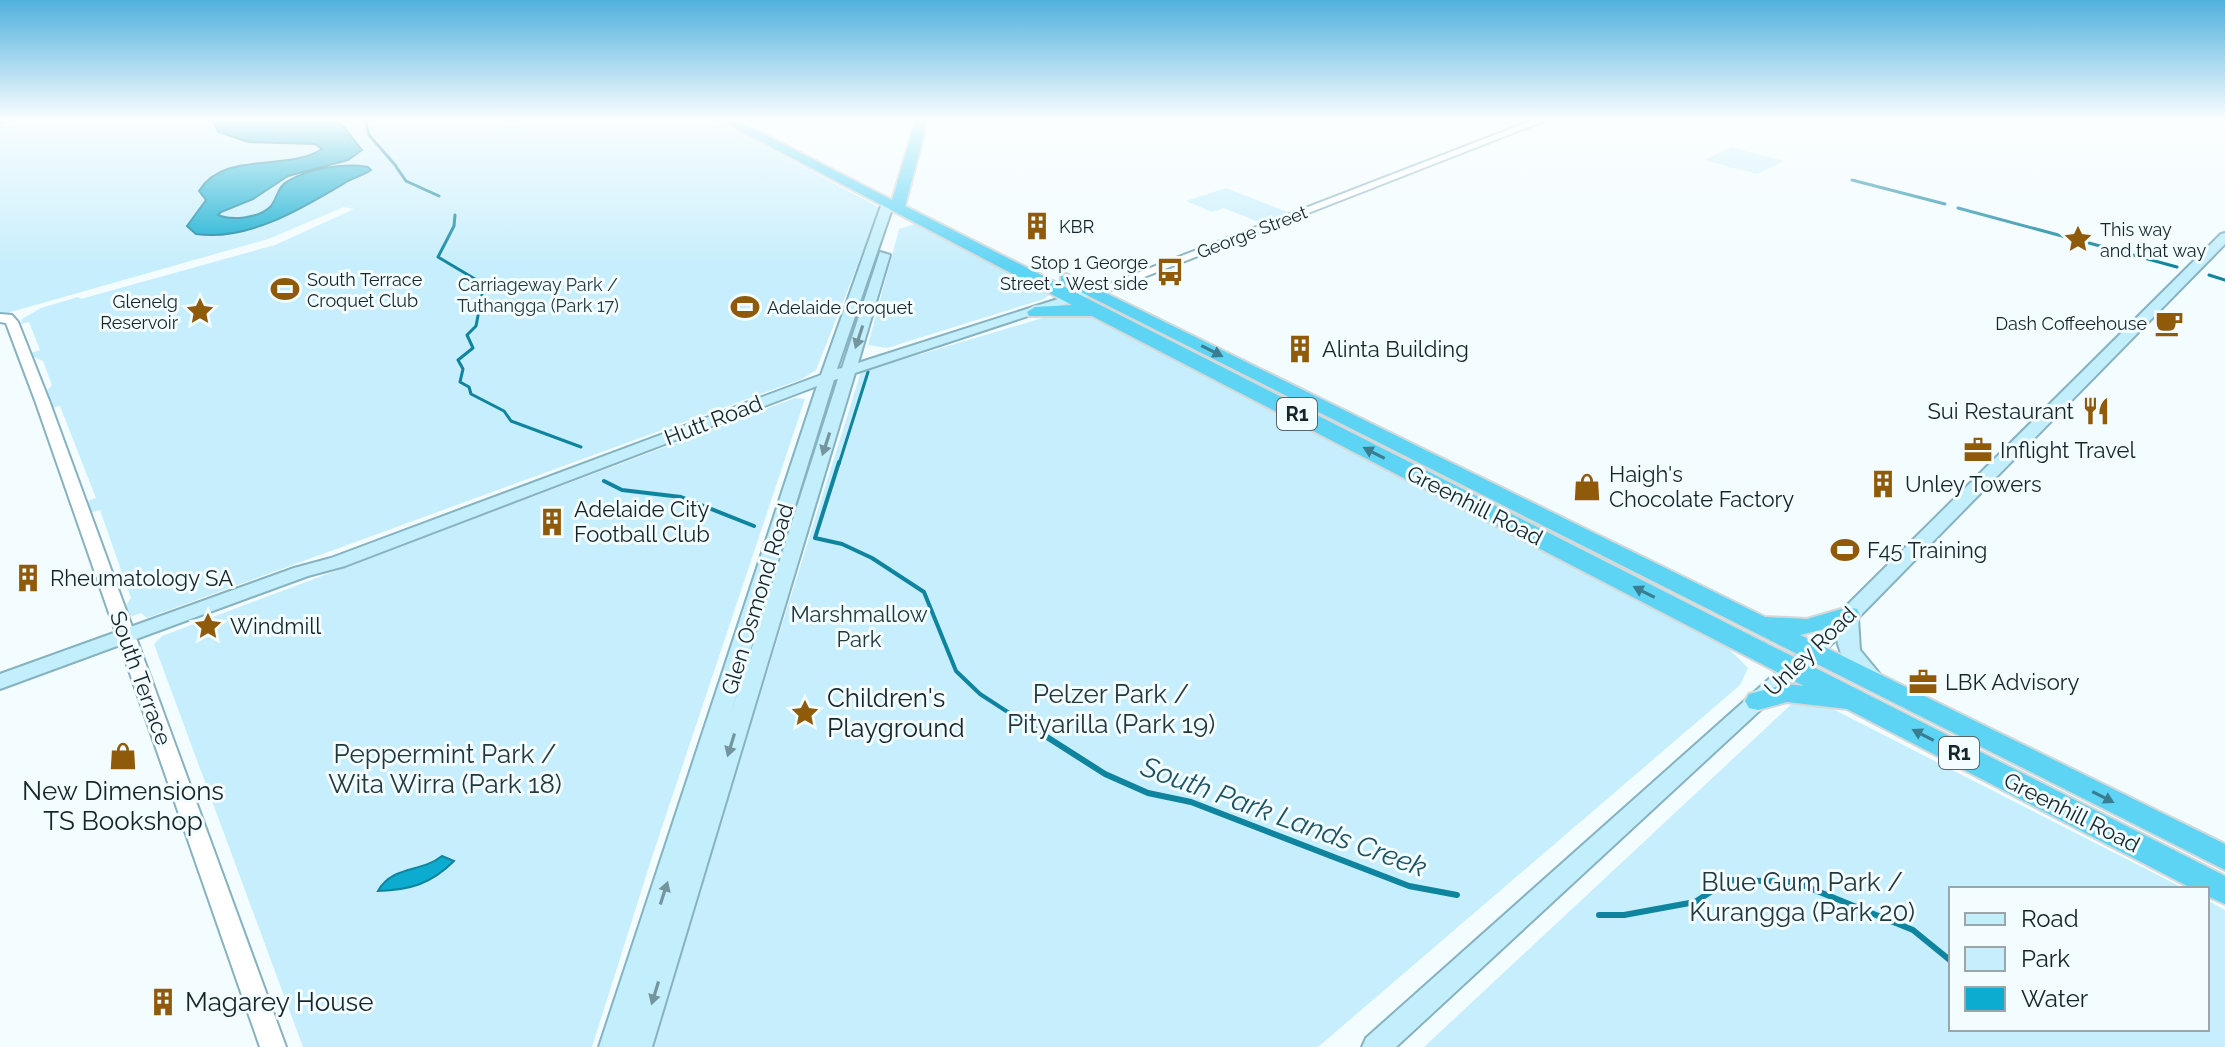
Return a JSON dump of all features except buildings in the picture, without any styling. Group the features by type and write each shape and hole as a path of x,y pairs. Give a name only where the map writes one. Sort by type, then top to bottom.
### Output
{"highway":[{"name":"Greenhill Road","path":"836,168 894,193 1002,263 1104,315 1134,321 1305,398 1427,470 1684,612 1803,660 1878,698 2091,822 2225,891"},
{"name":"Greenhill Road","path":"844,168 1094,292 1134,321 1286,409 1427,470"},
{"name":"Glen Osmond Road","path":"894,193 905,168"},
{"path":"1002,263 1021,256"},
{"path":"1035,312 1061,309 1104,315"},
{"path":"1286,409 1291,401 1305,398"},
{"name":"Greenhill Road","path":"1470,492 1736,614 1803,660"},
{"path":"1682,587 1692,609 1684,612"},
{"path":"1736,614 1791,628 1807,627 1848,615"},
{"path":"1758,701 1787,693 1878,698"},
{"name":"Greenhill Road","path":"1878,698 1983,737 2225,858"},
{"path":"1983,737 1977,746 1985,753 2052,789 2091,822"}],"main road":[{"name":"Glen Osmond Road","path":"613,1047 772,584 850,369 894,193"},
{"name":"Glen Osmond Road","path":"638,1047 772,584 828,377 894,193"},
{"name":"Unley Road","path":"1376,1047 1803,660 2225,237"},
{"name":"Hutt Road","path":"128,640 305,580 338,562 850,369 1094,292"},
{"path":"1848,615 1845,638 1850,657 1878,698"},
{"path":"0,682 128,640"},
{"path":"0,693 128,640"}],"street":[{"name":"George Street","path":"1094,292 1418,168"},
{"name":"South Terrace","path":"0,318 12,322 273,1047"}],"green space":[{"name":"Carriageway Park / Tuthangga (Park 17)","path":"0,168 805,168 880,208 816,370 802,379 147,618 141,613 126,618 123,610 131,598 100,510 89,513 85,502 96,498 60,406 51,408 45,393 52,385 43,361 32,356 31,353 40,350 29,322 21,324 22,319 41,308 78,297 81,299 275,245 354,209 344,207 268,239 0,315"},
{"path":"1734,168 1770,168 1757,174"},
{"path":"1226,188 1290,213 1261,223 1224,208 1212,212 1186,201"},
{"path":"915,224 1050,294 1044,299 887,348 868,345 899,229"},
{"name":"Pelzer Park / Pityarilla (Park 19)","path":"1056,314 1091,317 1723,643 1748,668 1740,685 1318,1047 650,1047 861,372"},
{"name":"Peppermint Park / Wita Wirra (Park 18)","path":"795,398 805,399 592,1047 303,1047 154,644 162,636"},
{"name":"Blue Gum Park / Kurangga (Park 20)","path":"1797,699 1823,704 2181,887 1949,887 1949,1031 2209,1031 2209,901 2225,910 2225,1047 1424,1047"}],"water":[{"path":"319,168 288,176 253,199 218,215 238,218 266,210 284,183 306,173 328,168 371,170 276,220 236,233 196,234 187,226 206,200 199,191 210,178 224,170"},
{"path":"442,856 454,861 428,880 410,887 378,891 391,877"}],"waterway":[{"name":"South Park Lands Creek","path":"397,168 406,181 439,196"},
{"path":"1852,180 1945,204"},
{"path":"1958,208 2077,240"},
{"name":"South Park Lands Creek","path":"455,215 454,226 438,257 480,282"},
{"path":"2089,243 2177,267"},
{"path":"2209,275 2225,280"},
{"name":"South Park Lands Creek","path":"482,295 476,326 467,335 473,348 458,360 463,369 460,382 469,387 471,394 504,411 511,421 581,447"},
{"path":"839,464 868,372"},
{"name":"South Park Lands Creek","path":"839,462 815,538 842,544 872,558 924,592 956,671 980,694 1017,718"},
{"name":"South Park Lands Creek","path":"604,481 622,490 681,497 754,526"},
{"name":"South Park Lands Creek","path":"1014,716 1105,774 1148,793 1191,802 1409,886 1457,895"},
{"name":"South Park Lands Creek","path":"1599,915 1624,915 1695,902 1729,880 1795,882 1913,930 1949,959"}],"place":[{"name":"KBR","path":"1037,226"},
{"name":"This way and that way","path":"2078,239"},
{"name":"Stop 1 George Street - West side","path":"1170,272"},
{"name":"South Terrace Croquet Club","path":"285,289"},
{"name":"Adelaide Croquet","path":"745,307"},
{"name":"Glenelg Reservoir","path":"200,311"},
{"name":"Dash Coffeehouse","path":"2169,323"},
{"name":"Alinta Building","path":"1300,349"},
{"name":"Sui Restaurant","path":"2096,411"},
{"name":"Inflight Travel","path":"1978,450"},
{"name":"Unley Towers","path":"1883,484"},
{"name":"Haigh's Chocolate Factory","path":"1587,487"},
{"name":"Adelaide City Football Club","path":"552,522"},
{"name":"F45 Training","path":"1845,550"},
{"name":"Rheumatology SA","path":"28,578"},
{"name":"Windmill","path":"208,626"},
{"name":"LBK Advisory","path":"1923,682"},
{"name":"Children's Playground","path":"805,713"},
{"name":"New Dimensions TS Bookshop","path":"123,756"},
{"name":"Magarey House","path":"163,1002"}],"park label":[{"name":"Marshmallow Park","path":"859,626"}]}
